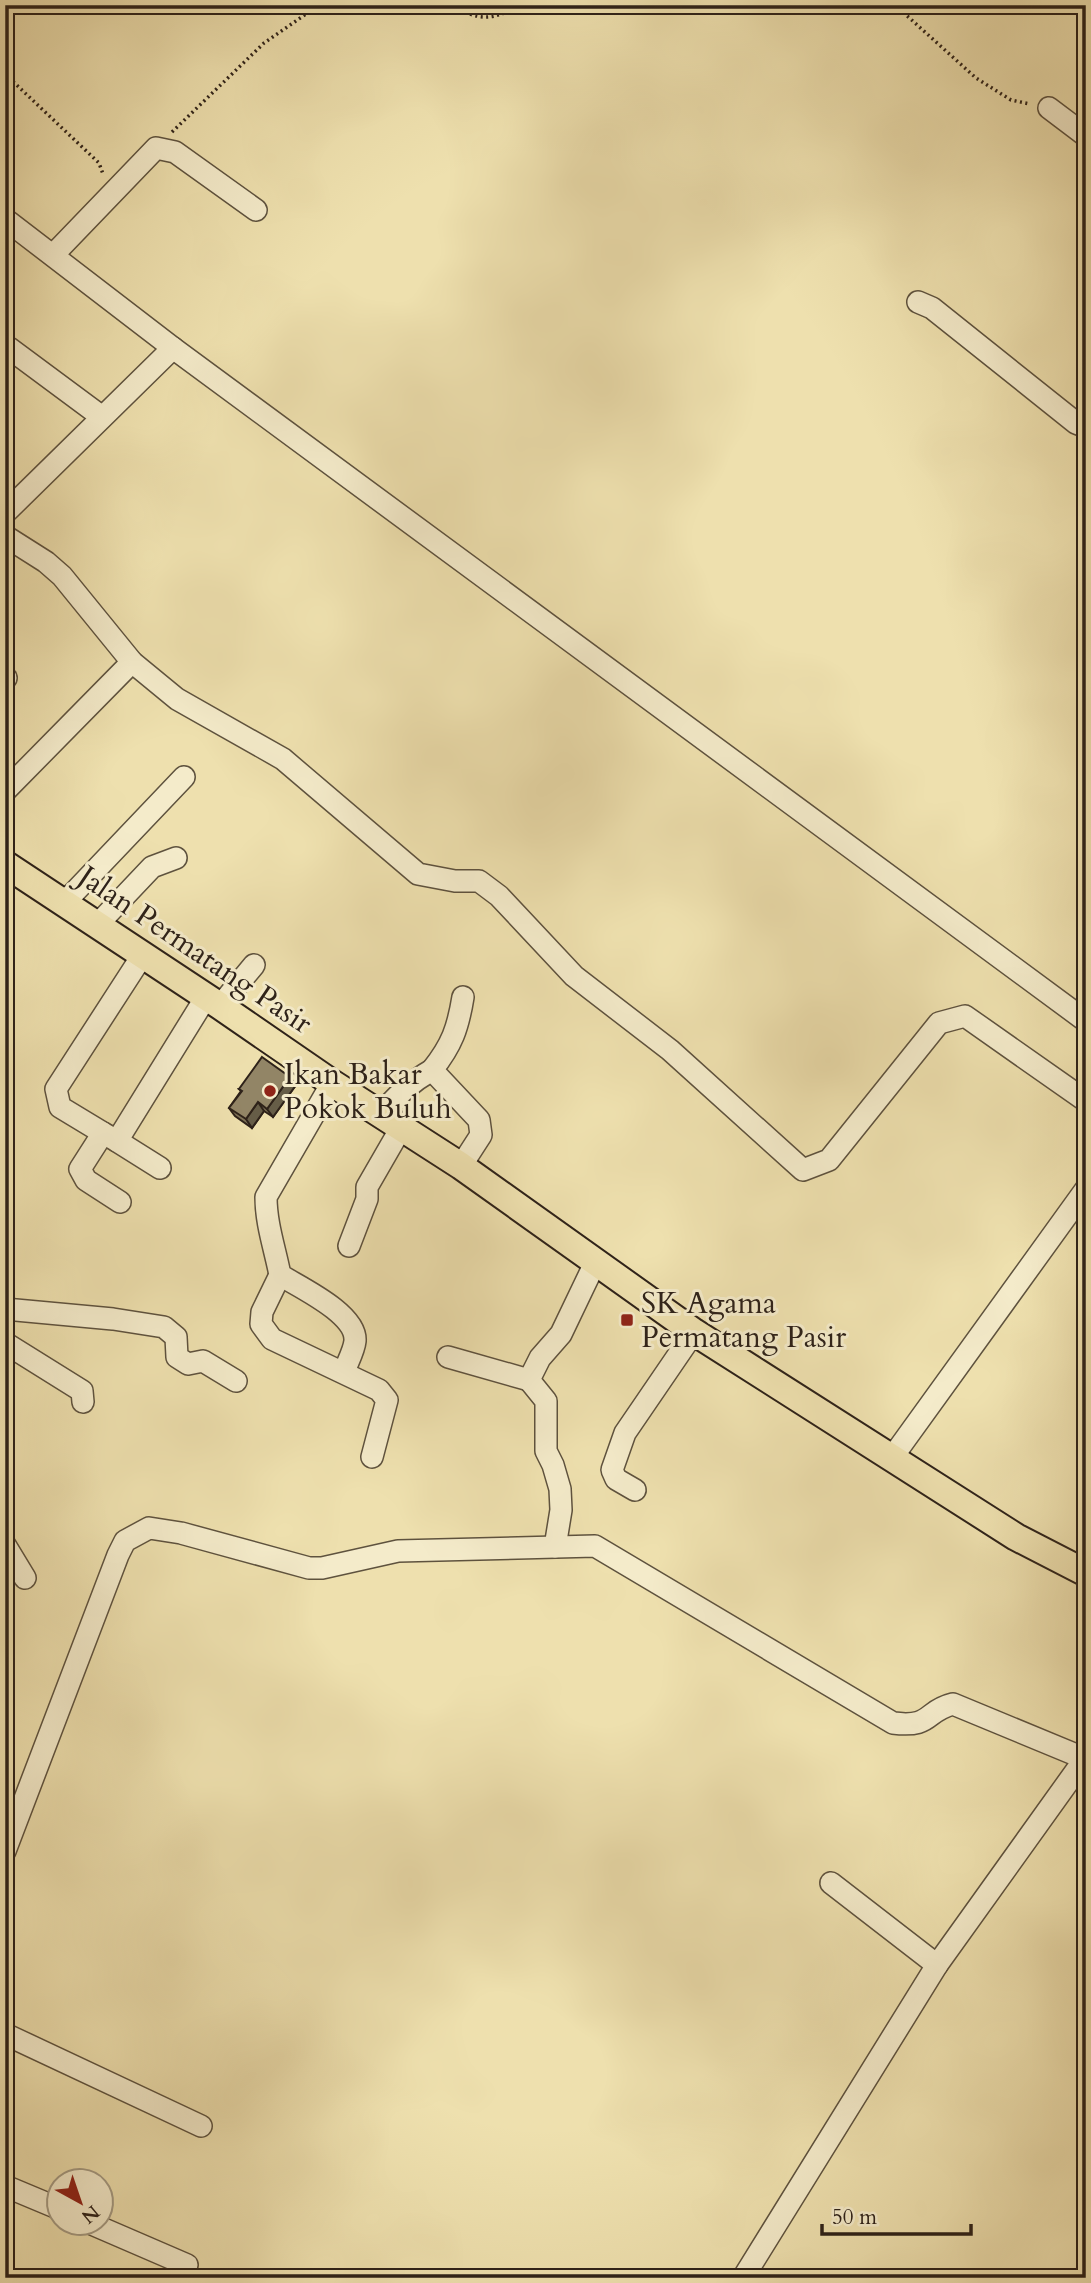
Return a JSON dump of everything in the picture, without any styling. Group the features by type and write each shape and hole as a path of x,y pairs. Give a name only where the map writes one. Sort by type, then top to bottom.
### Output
{"main road":[{"name":"Jalan Permatang Pasir","path":"5,864 461,1166 694,1332 1016,1537 1086,1573"}],"street":[{"path":"1049,108 1086,136"},
{"path":"53,256 156,148 175,152 256,210"},
{"path":"5,219 173,348 1086,1021"},
{"path":"918,302 932,308 1076,423 1086,427"},
{"path":"9,348 102,417"},
{"path":"5,513 173,348"},
{"path":"5,537 46,562 62,576 132,662 177,699 283,759 418,874 455,881 479,881 489,888 574,976 670,1050 803,1170 829,1160 939,1023 965,1016 1086,1101"},
{"path":"5,791 132,662"},
{"path":"65,902 184,776"},
{"path":"98,924 152,867 176,858"},
{"path":"142,956 56,1088 60,1107 160,1168"},
{"path":"120,1202 86,1180 80,1169 110,1137 213,1001 254,965"},
{"path":"349,1246 368,1199 367,1187 391,1121 396,1096 432,1070 447,1052 458,1027 463,997"},
{"path":"432,1070 479,1120 481,1135 461,1166"},
{"path":"332,1083 266,1197 266,1218 281,1275 262,1312 261,1324 272,1339 379,1390 387,1400 372,1457"},
{"path":"891,1459 1086,1189"},
{"path":"529,1380 541,1358 561,1334 595,1263"},
{"path":"281,1275 340,1313 353,1327 355,1342 344,1372"},
{"path":"5,1309 113,1319 164,1327 176,1337 177,1357 188,1364 202,1361 236,1381"},
{"path":"635,1490 616,1479 612,1470 625,1433 694,1332"},
{"path":"5,1343 82,1391 83,1402"},
{"path":"447,1357 529,1380 546,1401 545,1451 553,1465 560,1489 561,1510 555,1547"},
{"path":"5,1851 125,1541 149,1528 309,1568 398,1551 595,1546 894,1723 913,1726 924,1722 945,1706 953,1704 1085,1758 937,1965 743,2278"},
{"path":"5,1545 25,1578"},
{"path":"831,1883 937,1965"},
{"path":"5,2034 201,2126"},
{"path":"5,2186 46,2203"},
{"path":"116,2234 187,2265"}],"path":[{"path":"156,148 264,43 319,5"},
{"path":"450,5 478,18 499,17 522,5"},
{"path":"541,5 556,10 583,13 608,5"},
{"path":"895,5 976,78 1011,100 1049,108"},
{"path":"5,74 99,163 109,196"}],"building":[{"name":"Ikan Bakar Pokok Buluh","path":"262,1057 290,1077 267,1109 258,1102 246,1119 229,1108"}],"place":[{"name":"Ikan Bakar Pokok Buluh","path":"270,1091"},
{"name":"SK Agama Permatang Pasir","path":"627,1320"}]}
